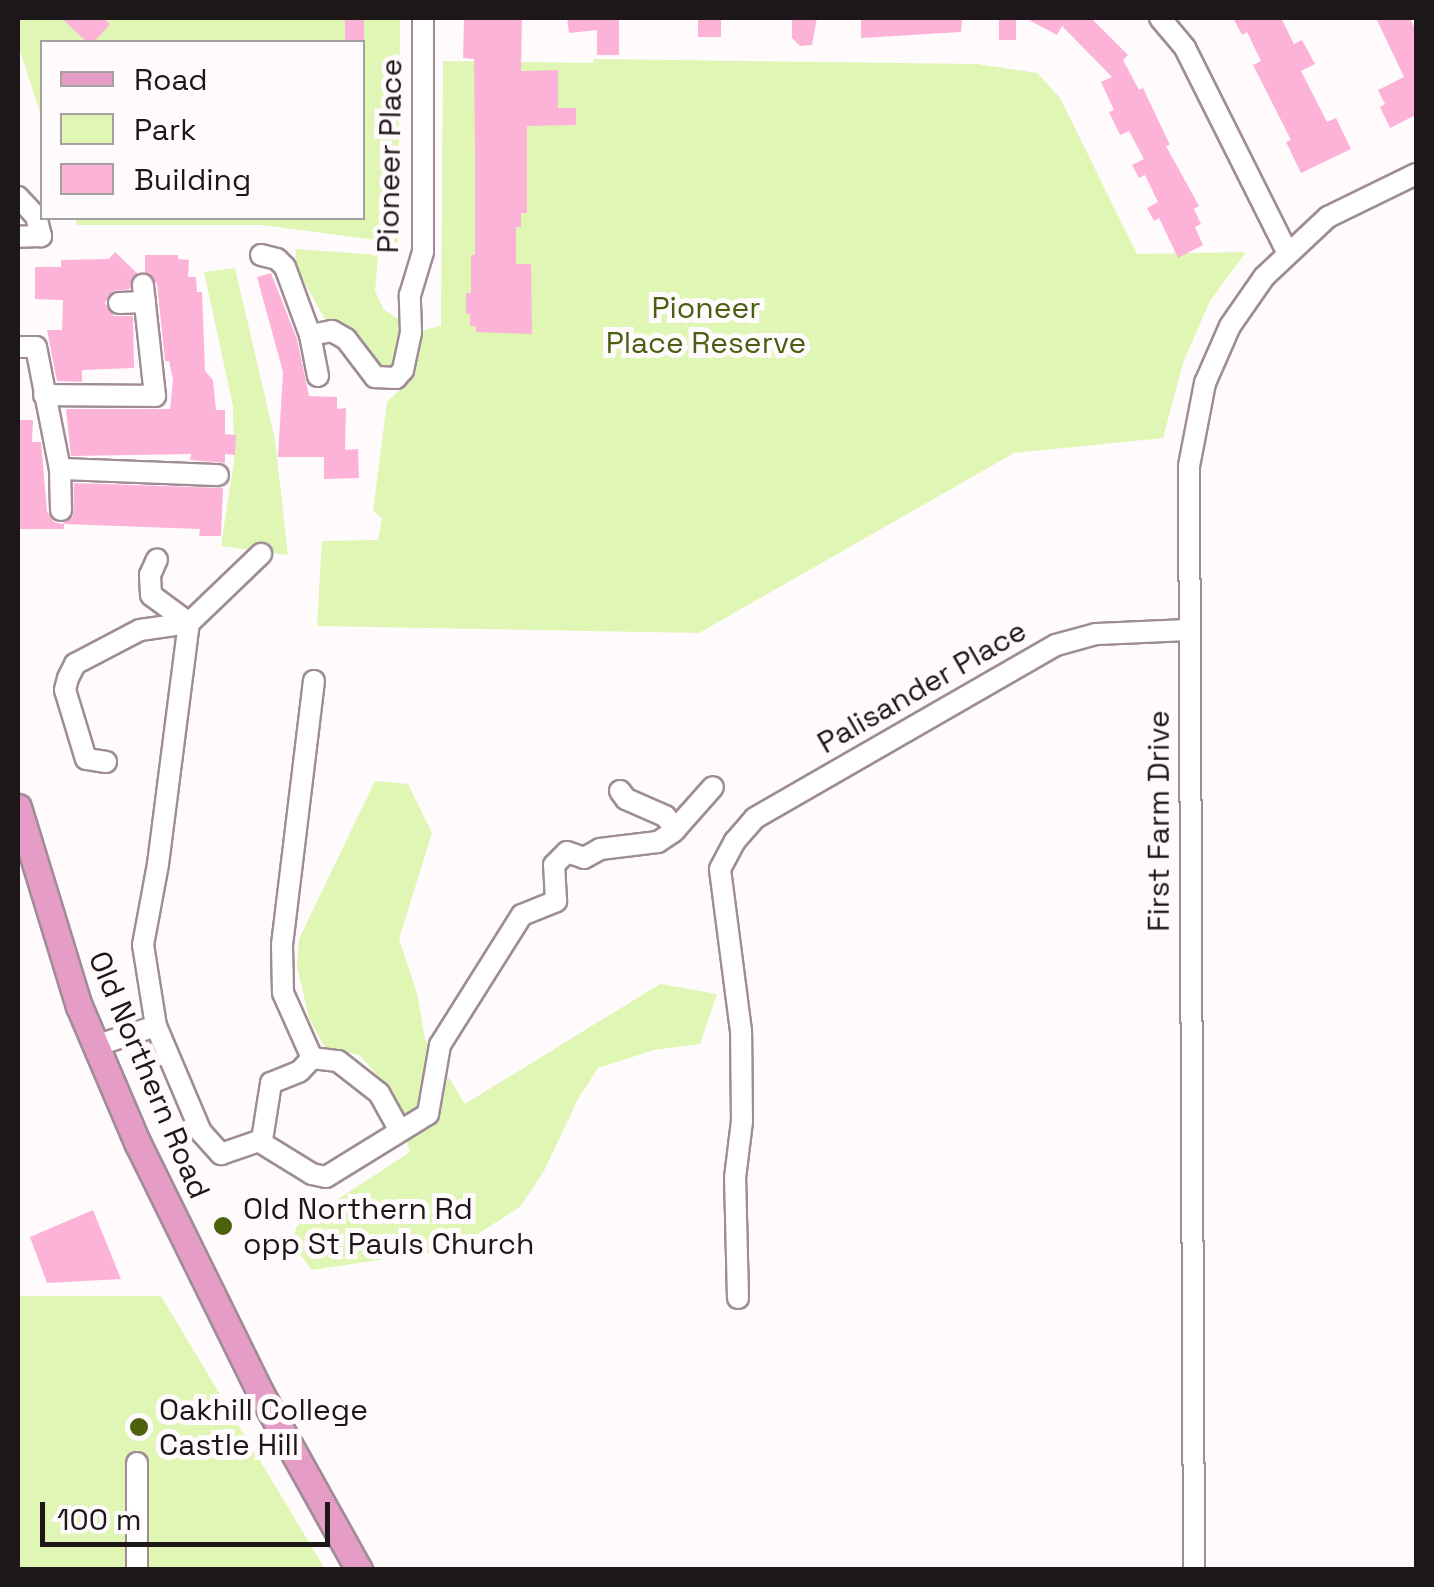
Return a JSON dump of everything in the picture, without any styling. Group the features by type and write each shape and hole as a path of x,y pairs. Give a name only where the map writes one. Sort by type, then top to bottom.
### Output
{"main road":[{"name":"Old Northern Road","path":"18,807 45,906 94,1046 251,1375 359,1570"}],"street":[{"name":"Pioneer Place","path":"310,335 339,334 375,377 396,378 403,370 411,332 410,295 423,252 423,18"},
{"path":"1160,18 1185,48 1287,252"},
{"name":"First Farm Drive","path":"1194,1570 1189,466 1200,403 1230,326 1264,276 1287,252 1353,201 1416,174"},
{"path":"18,197 36,216 40,236 18,237"},
{"path":"261,255 278,259 285,267 310,335 318,376"},
{"path":"44,395 155,396 144,293 119,302"},
{"path":"18,346 36,347 60,470 61,510"},
{"path":"60,470 218,475"},
{"path":"106,762 86,759 65,690 75,664 140,630 189,623 261,554"},
{"path":"157,559 150,575 152,595 189,623"},
{"path":"189,623 158,864 143,946 156,1026 211,1148 221,1154 260,1142 312,1174 326,1177 428,1114 440,1045 522,915 556,901 554,865 567,852 584,858 600,849 658,842 676,830 713,787"},
{"name":"Palisander Place","path":"738,1298 735,1178 742,1121 741,1031 720,869 755,818 1056,645 1096,634 1189,630"},
{"path":"312,1058 283,994 282,945 314,681"},
{"path":"620,791 634,803 665,816 676,830"},
{"path":"94,1046 156,1026"},
{"path":"260,1142 268,1117 271,1082 300,1072 312,1058"},
{"path":"312,1058 338,1062 378,1093 400,1131"},
{"path":"137,1463 138,1570"}],"green space":[{"path":"18,18 400,18 398,243 262,225 77,225 76,220 365,220 365,40 40,40 40,113 18,44"},
{"name":"Pioneer Place Reserve","path":"594,59 977,64 1037,73 1060,98 1137,254 1246,252 1210,301 1184,360 1163,438 1014,453 699,633 317,626 322,541 378,540 382,518 373,511 387,402 409,381 419,331 441,326 443,61 593,63"},
{"path":"296,249 378,255 375,291 384,310 405,323 407,366 384,377 327,323 295,265"},
{"path":"235,268 275,440 288,555 221,546 234,461 233,406 204,272"},
{"path":"375,781 408,784 432,833 399,939 417,993 425,1039 465,1104 660,984 717,994 700,1044 654,1050 598,1068 578,1099 544,1171 520,1207 479,1233 472,1246 312,1270 291,1243 297,1226 410,1152 391,1090 359,1055 325,1048 309,1018 297,966 299,939"},
{"name":"Oakhill College Castle Hill","path":"18,1296 161,1296 325,1569 18,1570"}],"building":[{"path":"61,18 103,18 110,24 96,40 85,40"},
{"path":"345,18 364,18 364,40 345,40"},
{"path":"464,18 522,18 521,71 558,70 558,108 576,108 576,125 527,126 527,213 521,213 521,227 516,227 516,264 531,264 532,334 476,332 476,326 470,326 470,314 466,314 466,293 471,293 471,255 475,255 475,152 474,59 463,58"},
{"path":"567,18 619,18 619,55 597,55 597,30 569,33"},
{"path":"698,18 721,18 721,37 698,37"},
{"path":"792,18 817,18 812,45 800,46 792,38"},
{"path":"861,18 962,18 961,32 861,38"},
{"path":"999,18 1016,18 1016,40 999,40"},
{"path":"1025,18 1091,18 1128,55 1123,60 1139,90 1143,88 1170,145 1166,146 1199,206 1194,209 1201,224 1195,227 1203,245 1178,258 1159,218 1154,221 1147,208 1158,202 1145,175 1139,178 1132,165 1144,159 1129,131 1120,135 1109,112 1114,110 1101,82 1112,77 1062,26 1057,35"},
{"path":"1233,18 1281,18 1294,44 1302,40 1315,64 1301,71 1327,122 1336,118 1351,149 1301,173 1286,142 1291,140 1253,65 1261,61 1247,32 1242,35"},
{"path":"1376,18 1410,18 1416,32 1416,115 1390,128 1380,107 1385,104 1378,90 1404,77"},
{"path":"115,252 137,273 130,289 113,291 105,303 114,316 133,316 134,368 82,370 82,382 57,381 47,330 62,330 63,300 35,299 35,267 61,267 61,260 109,259"},
{"path":"145,255 178,255 178,259 189,260 188,277 196,277 197,292 202,292 205,371 213,380 216,410 225,410 225,434 236,435 235,455 225,454 225,463 190,460 191,454 71,456 66,409 170,409 173,380 169,361 165,361 157,284 145,272"},
{"path":"271,273 297,339 309,396 337,397 337,409 346,408 345,450 358,449 359,478 324,479 324,457 278,457 283,372 257,277"},
{"path":"18,420 33,420 32,442 41,442 47,511 54,522 62,524 73,516 74,483 223,488 221,536 199,536 200,529 64,524 64,529 18,529"},
{"path":"93,1210 121,1279 47,1283 30,1237"}],"place":[{"name":"Old Northern Rd opp St Pauls Church","path":"223,1226"},
{"name":"Oakhill College Castle Hill","path":"139,1427"}]}
